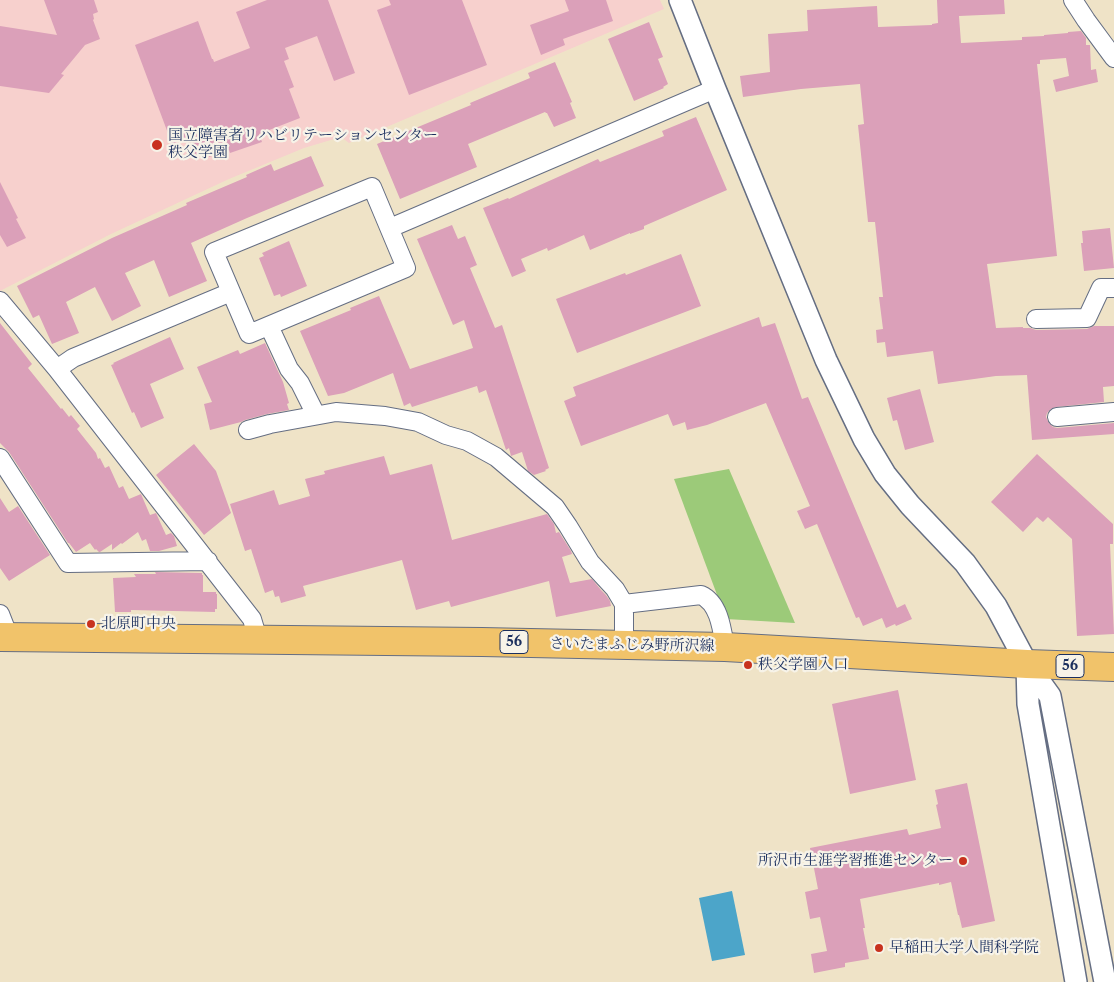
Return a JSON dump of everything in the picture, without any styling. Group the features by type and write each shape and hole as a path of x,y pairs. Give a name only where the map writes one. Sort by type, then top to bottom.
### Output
{"main road":[{"name":"さいたまふじみ野所沢線","path":"3,630 258,639 725,647 1114,667"}],"street":[{"path":"680,0 826,360 864,439 885,474 910,505 965,563 996,606 1027,664 1050,696 1105,982"},
{"path":"1073,0 1114,58"},
{"path":"390,228 715,89"},
{"path":"372,187 406,268 249,334 231,292 214,252 372,187"},
{"path":"1036,319 1087,318 1101,288 1114,288"},
{"path":"57,369 72,358 231,292"},
{"path":"0,301 57,369 208,561 252,619 258,639"},
{"path":"269,326 289,369 300,383 316,416"},
{"path":"248,430 336,412 386,416 418,422 446,434 467,440 496,457 555,507 590,562 615,589 624,604 624,645"},
{"path":"1057,417 1114,412"},
{"path":"0,458 68,563 208,561"},
{"path":"624,604 701,594 713,606 725,647"},
{"path":"1027,664 1028,704 1076,982"}],"shaded area":[{"name":"国立障害者リハビリテーションセンター 秩父学園","path":"0,0 660,0 664,9 349,143 341,137 304,148 229,179 111,234 0,291"}],"green space":[{"path":"729,469 795,623 726,619 674,479"}],"water":[{"path":"732,891 745,955 712,961 699,898"}],"building":[{"path":"44,0 94,0 98,12 93,14 93,20 100,39 85,45 61,74 64,75 49,93 0,86 0,26 57,35"},
{"path":"267,0 328,0 355,73 334,81 317,36 285,48 289,59 284,61 294,87 289,89 300,118 259,134 262,142 230,153 229,150 209,157 208,153 194,157 187,138 172,144 135,45 198,21 214,62 250,48 236,12"},
{"path":"389,0 462,0 487,65 409,95 377,10 391,5"},
{"path":"565,0 606,0 613,21 563,39 565,45 541,55 530,25 569,11"},
{"path":"937,0 1004,0 1005,14 959,16 961,43 1022,40 1022,37 1081,31 1086,38 1086,45 1090,45 1091,70 1096,69 1098,82 1056,92 1053,80 1069,76 1066,58 1040,60 1040,64 1037,64 1057,256 987,264 996,328 1023,327 1036,330 1087,329 1094,326 1114,326 1114,386 1103,387 1104,402 1056,407 1047,413 1046,417 1053,427 1057,428 1114,423 1114,434 1032,440 1027,375 996,376 938,384 933,351 887,357 885,342 877,343 876,330 883,329 879,297 883,297 875,222 868,222 858,125 864,124 860,84 801,89 743,97 740,76 770,72 768,34 808,31 807,10 877,6 878,27 932,25 938,23"},
{"path":"649,22 663,57 658,59 668,84 664,88 634,101 608,39"},
{"path":"555,62 572,102 570,103 576,118 554,127 545,112 468,144 477,167 400,199 377,144 530,78 528,73"},
{"path":"696,117 727,190 644,226 644,229 590,250 584,235 548,251 547,248 521,259 526,271 512,277 483,208 509,199 598,159 600,162 664,136 662,131"},
{"path":"311,156 324,186 191,243 207,281 169,297 154,260 125,273 141,306 112,321 95,287 66,302 79,333 52,344 39,315 33,318 17,286 112,238 247,177 246,175 271,164 274,171"},
{"path":"0,182 26,238 7,247 0,235"},
{"path":"452,225 458,239 465,236 477,265 470,268 495,328 502,325 549,468 546,471 534,475 528,471 522,452 511,456 509,448 506,450 486,390 479,393 477,386 412,407 410,403 404,406 393,373 344,393 328,396 300,331 379,296 410,369 473,348 464,320 453,325 417,239"},
{"path":"1110,228 1114,268 1084,271 1081,243 1083,243 1082,231"},
{"path":"289,241 307,286 281,297 280,294 274,296 259,258 264,256 262,253"},
{"path":"681,254 701,306 577,353 556,299"},
{"path":"759,317 762,327 775,323 802,399 808,397 897,608 905,604 912,619 886,628 882,618 863,626 859,617 856,618 817,524 805,529 797,511 810,506 766,403 707,425 687,430 685,422 673,426 668,414 581,446 564,401 576,396 573,387"},
{"path":"0,323 32,364 28,368 61,409 69,417 71,415 80,426 77,429 96,453 98,459 100,458 105,468 109,466 119,488 123,486 129,499 141,494 150,515 156,513 166,535 171,533 174,536 177,546 159,551 150,551 146,539 142,541 138,532 112,550 112,544 100,552 95,550 90,543 76,552 68,543 9,452 0,443"},
{"path":"170,337 184,369 150,384 164,418 141,428 134,412 132,413 111,365"},
{"path":"265,343 283,382 289,410 267,414 210,430 204,404 212,402 197,367 238,350 240,354"},
{"path":"920,389 934,442 905,450 897,420 893,421 887,398"},
{"path":"194,444 216,471 231,513 204,535 156,475"},
{"path":"1037,454 1113,524 1113,544 1110,544 1114,634 1077,636 1072,539 1048,517 1043,522 1037,517 1023,532 991,502"},
{"path":"384,456 390,475 432,464 452,540 547,514 554,524 556,533 559,532 572,554 562,557 570,583 592,579 606,595 611,606 556,617 549,581 451,607 449,601 416,610 402,560 303,586 306,596 281,603 279,596 275,597 273,590 265,593 251,549 245,551 230,504 274,490 279,505 310,496 305,479 325,474 324,471"},
{"path":"0,498 9,512 18,506 50,555 9,581 0,568"},
{"path":"155,572 202,573 203,592 216,592 217,609 215,609 215,612 131,610 131,612 115,612 113,578 136,577 134,574 156,574"},
{"path":"898,690 916,780 850,794 832,704"},
{"path":"967,783 995,921 962,928 951,882 860,899 869,959 845,963 845,967 814,973 811,954 827,951 820,917 810,919 805,892 818,889 810,848 907,829 909,835 941,828 935,790"}],"place":[{"name":"国立障害者リハビリテーションセンター 秩父学園","path":"157,145"},
{"name":"北原町中央","path":"91,624"},
{"name":"秩父学園入口","path":"748,665"},
{"name":"所沢市生涯学習推進センター","path":"963,861"},
{"name":"早稲田大学人間科学院","path":"879,948"}]}
